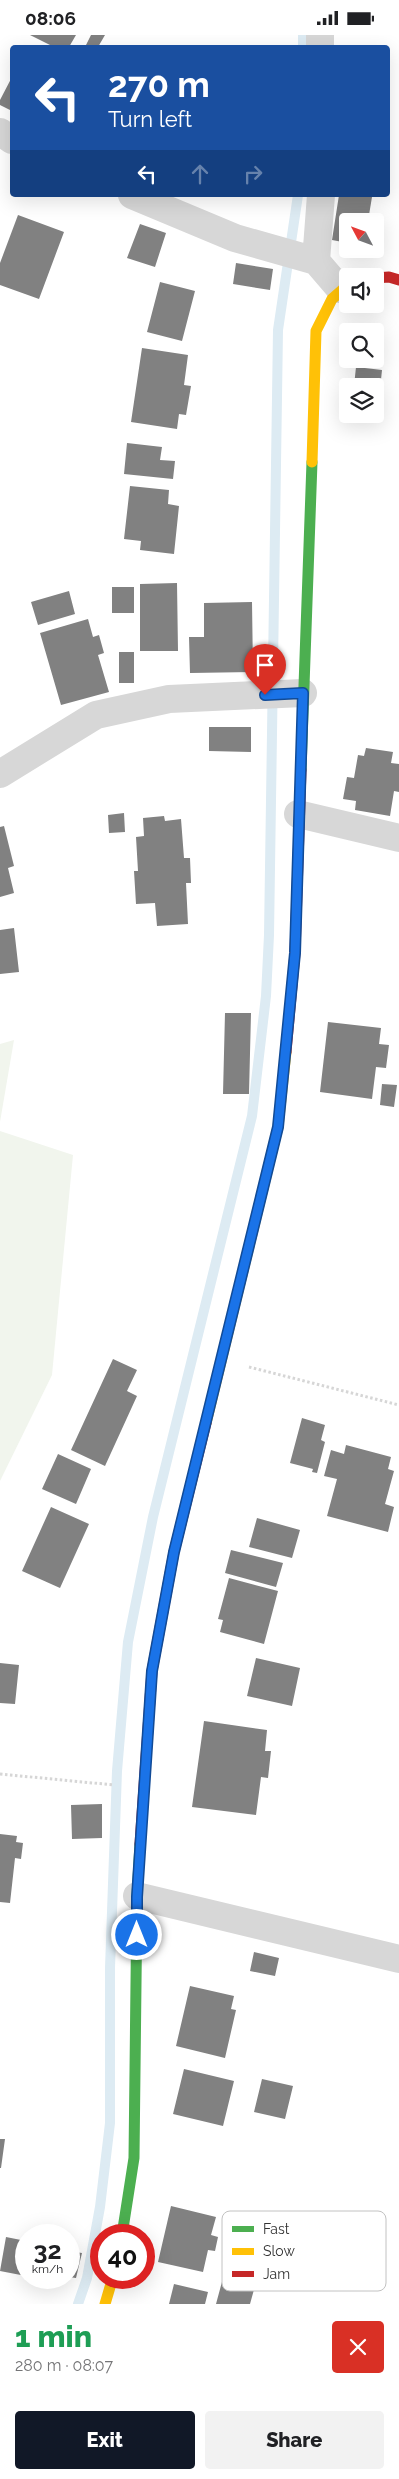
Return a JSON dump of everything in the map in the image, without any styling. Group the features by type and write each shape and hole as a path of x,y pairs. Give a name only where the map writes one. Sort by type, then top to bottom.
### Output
{"street":[{"path":"137,197 235,238 316,261 339,282"},
{"path":"316,261 321,197"},
{"path":"384,277 399,280"},
{"path":"124,2224 134,2158 137,1897 152,1671 174,1552 278,1127 295,953 298,814 316,331 326,307 339,293"},
{"path":"0,774 96,715 169,699 303,693"},
{"path":"298,814 399,838"},
{"path":"137,1897 399,1959"},
{"path":"106,2304 110,2289"}],"path":[{"path":"221,1359 399,1405"},
{"path":"0,1774 144,1789"}],"shaded area":[{"path":"14,1040 0,1122 0,1044"},
{"path":"0,1131 73,1155 52,1375 0,1481"}],"building":[{"path":"30,35 76,35 70,45 50,45"},
{"path":"91,35 105,35 99,45 86,45"},
{"path":"10,81 10,110 0,105 0,100"},
{"path":"339,197 372,197 369,213 339,213 339,241 332,240"},
{"path":"18,215 64,232 39,299 0,285 0,263"},
{"path":"140,224 166,233 155,267 127,258"},
{"path":"236,263 273,269 270,290 233,284"},
{"path":"160,282 195,291 182,341 147,332"},
{"path":"142,348 188,355 184,385 191,386 186,415 179,414 177,429 131,422"},
{"path":"356,368 382,370 381,378 355,378"},
{"path":"127,443 162,447 160,460 175,461 173,479 124,474"},
{"path":"130,486 169,490 168,504 179,506 174,554 140,550 141,541 124,539"},
{"path":"177,583 178,651 140,651 140,584"},
{"path":"112,587 134,587 134,613 112,613"},
{"path":"69,591 75,614 38,625 31,602"},
{"path":"252,602 253,672 190,673 189,637 204,637 204,603"},
{"path":"88,619 93,637 99,635 104,653 98,655 109,692 61,705 40,633"},
{"path":"119,652 134,652 134,683 119,683"},
{"path":"209,727 251,727 251,752 209,751"},
{"path":"366,748 393,752 391,763 399,764 399,792 394,791 390,816 355,810 356,801 343,799 347,777 354,778 358,755 364,756"},
{"path":"124,813 125,832 109,833 108,815"},
{"path":"164,816 165,821 181,819 184,858 190,858 191,883 186,883 188,924 157,926 155,903 136,904 134,871 138,871 136,837 144,836 143,818"},
{"path":"4,826 14,866 8,868 14,893 0,897 0,827"},
{"path":"14,928 19,972 0,974 0,930"},
{"path":"225,1013 251,1013 249,1094 223,1094"},
{"path":"328,1022 381,1028 379,1044 389,1045 386,1068 376,1067 372,1099 320,1092"},
{"path":"382,1084 397,1085 394,1107 380,1105"},
{"path":"113,1359 137,1370 127,1391 137,1396 105,1466 71,1450"},
{"path":"302,1418 325,1425 321,1440 325,1442 317,1473 312,1472 313,1469 290,1463"},
{"path":"346,1445 391,1457 388,1469 394,1471 385,1504 394,1507 388,1532 327,1516 337,1479 324,1476 331,1450 344,1454"},
{"path":"58,1454 91,1469 76,1504 42,1489"},
{"path":"51,1507 89,1524 60,1588 22,1571"},
{"path":"257,1518 300,1530 292,1558 249,1547"},
{"path":"231,1550 283,1563 276,1587 225,1573"},
{"path":"229,1578 278,1591 264,1644 220,1632 223,1620 218,1619"},
{"path":"256,1658 300,1668 292,1706 247,1696"},
{"path":"0,1663 19,1665 15,1704 0,1703"},
{"path":"204,1721 267,1730 265,1751 271,1751 268,1778 261,1777 256,1815 192,1807"},
{"path":"102,1804 102,1838 72,1839 71,1805"},
{"path":"0,1834 17,1836 16,1842 23,1843 21,1859 15,1858 10,1903 0,1902"},
{"path":"254,1952 279,1958 275,1976 250,1971"},
{"path":"190,1986 234,1996 231,2009 236,2010 225,2058 176,2046"},
{"path":"184,2069 234,2081 223,2126 173,2114"},
{"path":"262,2079 293,2086 285,2119 254,2112"},
{"path":"0,2139 5,2139 1,2168 0,2168"},
{"path":"171,2206 216,2217 211,2235 218,2237 215,2251 208,2250 203,2272 158,2262"},
{"path":"6,2237 15,2239 15,2274 0,2271"},
{"path":"222,2282 222,2291 254,2291 250,2304 216,2304"},
{"path":"174,2284 208,2292 205,2304 169,2304"}],"waterway":[{"path":"303,35 303,45"},
{"path":"78,2304 87,2278 100,2207 110,2123 110,1968 117,1771 128,1642 153,1517 252,1116 266,996 269,935 278,330 298,197"}],"traffic: fast":[{"path":"301,770 312,462"},
{"path":"124,2224 134,2158 137,1896 140,1844"}],"traffic: slow":[{"path":"312,462 316,331 332,299 339,293"},
{"path":"206,1423 278,1127 286,1052"},
{"path":"105,2304 109,2289"}],"traffic: jam":[{"path":"384,277 399,280"},
{"path":"286,1052 295,953 301,770"},
{"path":"140,1844 152,1671 174,1552 206,1423"}],"route":[{"path":"137,1935 137,1897 152,1671 174,1552 250,1248 278,1127 286,1053 295,953 303,693 265,695"}]}
